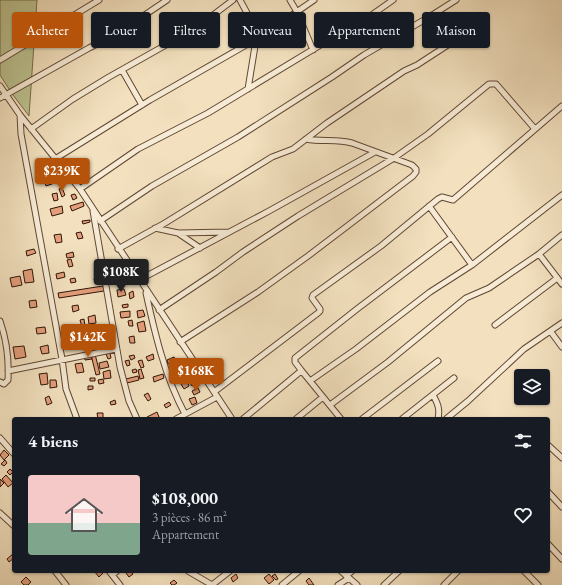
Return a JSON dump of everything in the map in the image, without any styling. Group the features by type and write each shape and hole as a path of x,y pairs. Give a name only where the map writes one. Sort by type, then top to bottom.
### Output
{"street":[{"path":"0,60 99,0"},
{"path":"0,98 115,35 167,0"},
{"path":"31,129 73,99 196,28 233,0"},
{"path":"240,0 246,12"},
{"path":"290,0 298,12 314,0"},
{"path":"80,189 138,149 208,113 332,38 356,26 393,0"},
{"path":"100,221 152,186 249,131 332,78 364,55 456,0"},
{"path":"306,34 312,50"},
{"path":"55,159 241,48"},
{"path":"248,89 256,48"},
{"path":"118,248 155,228 272,157 287,152 404,71 417,65 443,48"},
{"path":"122,70 142,106"},
{"path":"159,310 274,231 394,158 428,134 492,84 496,84 535,129"},
{"path":"0,86 20,115 80,189 231,417"},
{"path":"214,392 318,313 320,309 312,298 313,295 381,246 440,197 446,197 453,200 562,106"},
{"path":"20,115 20,128 62,359 66,389 76,417"},
{"path":"180,342 258,292 308,256 413,176 416,172 416,169 412,165 344,141 321,142 306,139"},
{"path":"139,280 375,152"},
{"path":"310,381 356,349 430,292 472,265 562,195"},
{"path":"429,206 472,265"},
{"path":"93,208 116,349 129,401 136,417"},
{"path":"155,228 178,233 230,232"},
{"path":"178,233 200,248"},
{"path":"330,405 388,362 466,298 489,288 538,254 562,235"},
{"path":"339,417 301,370 295,362 295,358 452,237"},
{"path":"538,254 556,279 562,284"},
{"path":"495,325 556,279"},
{"path":"146,290 155,330 175,395 185,414"},
{"path":"0,321 8,352 7,383 4,384 0,382"},
{"path":"448,417 524,349 551,332 562,323"},
{"path":"551,332 562,347"},
{"path":"8,371 116,349"},
{"path":"365,417 438,361"},
{"path":"245,417 301,370"},
{"path":"405,417 454,378"},
{"path":"433,395 440,410 438,417"},
{"path":"180,417 217,397"},
{"path":"298,417 323,397"},
{"path":"0,438 12,452"},
{"path":"550,446 561,454"},
{"path":"550,494 562,508"},
{"path":"0,513 12,524"},
{"path":"550,546 562,559"},
{"path":"57,573 66,585"},
{"path":"111,573 120,585"},
{"path":"191,573 212,585 227,573"},
{"path":"282,585 297,573"},
{"path":"343,573 358,585"},
{"path":"338,585 351,573"},
{"path":"384,585 397,573"},
{"path":"444,585 456,573"},
{"path":"526,573 538,585"}],"green space":[{"path":"0,0 37,0 36,12 12,12 12,48 34,48 29,116 0,75"}],"building":[{"path":"63,176 65,180 59,183 57,179"},
{"path":"50,180 52,184 46,186 45,182"},
{"path":"62,188 65,195 62,197 59,189"},
{"path":"57,193 58,200 54,201 52,194"},
{"path":"75,194 77,198 73,200 71,195"},
{"path":"83,202 84,206 72,211 70,206"},
{"path":"62,206 63,213 52,216 50,209"},
{"path":"90,220 90,222 83,224 82,221"},
{"path":"81,232 83,238 78,239 76,233"},
{"path":"61,234 62,242 56,243 54,235"},
{"path":"34,249 36,253 27,256 26,251"},
{"path":"73,252 74,257 67,258 66,254"},
{"path":"71,259 73,266 69,267 67,260"},
{"path":"32,269 34,282 25,283 23,271"},
{"path":"116,270 118,277 115,278 113,272"},
{"path":"64,272 65,277 57,279 56,274"},
{"path":"20,276 22,285 12,287 10,278"},
{"path":"101,277 101,280 95,282 94,279"},
{"path":"75,278 76,282 71,283 70,279"},
{"path":"103,286 104,291 59,298 58,293"},
{"path":"124,289 126,295 118,297 117,290"},
{"path":"133,291 134,297 130,299 129,293"},
{"path":"36,300 37,307 30,308 29,301"},
{"path":"128,304 128,307 123,308 122,305"},
{"path":"78,305 79,310 73,312 72,306"},
{"path":"143,310 145,316 138,318 137,311"},
{"path":"130,311 130,317 121,318 120,312"},
{"path":"95,315 96,323 89,324 88,317"},
{"path":"84,319 85,327 82,327 80,320"},
{"path":"132,320 133,326 129,326 128,321"},
{"path":"144,321 146,331 139,332 137,323"},
{"path":"45,327 46,333 37,334 36,328"},
{"path":"85,328 86,336 79,337 78,329"},
{"path":"134,336 135,343 130,343 129,337"},
{"path":"85,337 86,343 81,344 80,338"},
{"path":"48,345 49,353 42,354 40,347"},
{"path":"24,346 26,357 15,359 13,347"},
{"path":"110,353 111,358 108,359 106,354"},
{"path":"95,354 100,374 96,375 91,355"},
{"path":"153,354 154,359 148,361 146,357"},
{"path":"91,355 92,359 85,360 84,357"},
{"path":"134,355 135,358 131,360 129,356"},
{"path":"174,357 176,361 168,364 167,360"},
{"path":"129,360 130,365 127,366 125,361"},
{"path":"142,360 144,367 141,368 138,361"},
{"path":"107,361 109,367 100,369 99,363"},
{"path":"188,362 190,367 185,370 182,365"},
{"path":"82,363 84,372 77,373 75,364"},
{"path":"180,364 184,372 181,373 177,366"},
{"path":"136,369 137,372 133,373 132,370"},
{"path":"141,369 144,378 140,379 138,370"},
{"path":"110,370 111,378 104,379 103,372"},
{"path":"47,373 48,384 41,385 39,374"},
{"path":"163,374 164,378 154,382 153,377"},
{"path":"138,376 139,380 127,383 126,379"},
{"path":"195,376 199,382 192,386 188,380"},
{"path":"90,378 95,378 95,381 90,381"},
{"path":"103,379 104,383 99,384 98,380"},
{"path":"50,380 56,380 57,387 50,388"},
{"path":"187,381 189,386 184,389 181,384"},
{"path":"88,386 93,386 93,389 88,390"},
{"path":"198,388 200,392 194,395 192,391"},
{"path":"148,393 151,399 148,401 144,395"},
{"path":"49,396 52,403 47,405 45,398"},
{"path":"195,397 197,403 192,405 189,399"},
{"path":"115,400 116,404 111,405 110,402"},
{"path":"169,402 171,405 166,408 164,405"},
{"path":"157,412 159,417 147,417"},
{"path":"97,413 103,413 103,417 98,417"},
{"path":"4,450 9,455 4,460 0,455"},
{"path":"5,460 7,463 4,466 1,464"},
{"path":"10,469 12,473 10,475 7,472"},
{"path":"6,475 12,484 8,487 2,479"},
{"path":"0,479 4,483 0,487"},
{"path":"12,555 12,560 9,562 7,559"},
{"path":"96,573 103,573 99,577"},
{"path":"126,573 132,573 133,574 129,577"},
{"path":"236,574 238,578 233,582 231,578"},
{"path":"269,574 274,580 269,584 264,578"},
{"path":"275,574 278,579 276,580 272,576"},
{"path":"26,577 31,582 28,585 24,585 21,582"},
{"path":"309,578 314,585 309,585 306,581"},
{"path":"174,580 177,583 172,585 170,583"}]}
